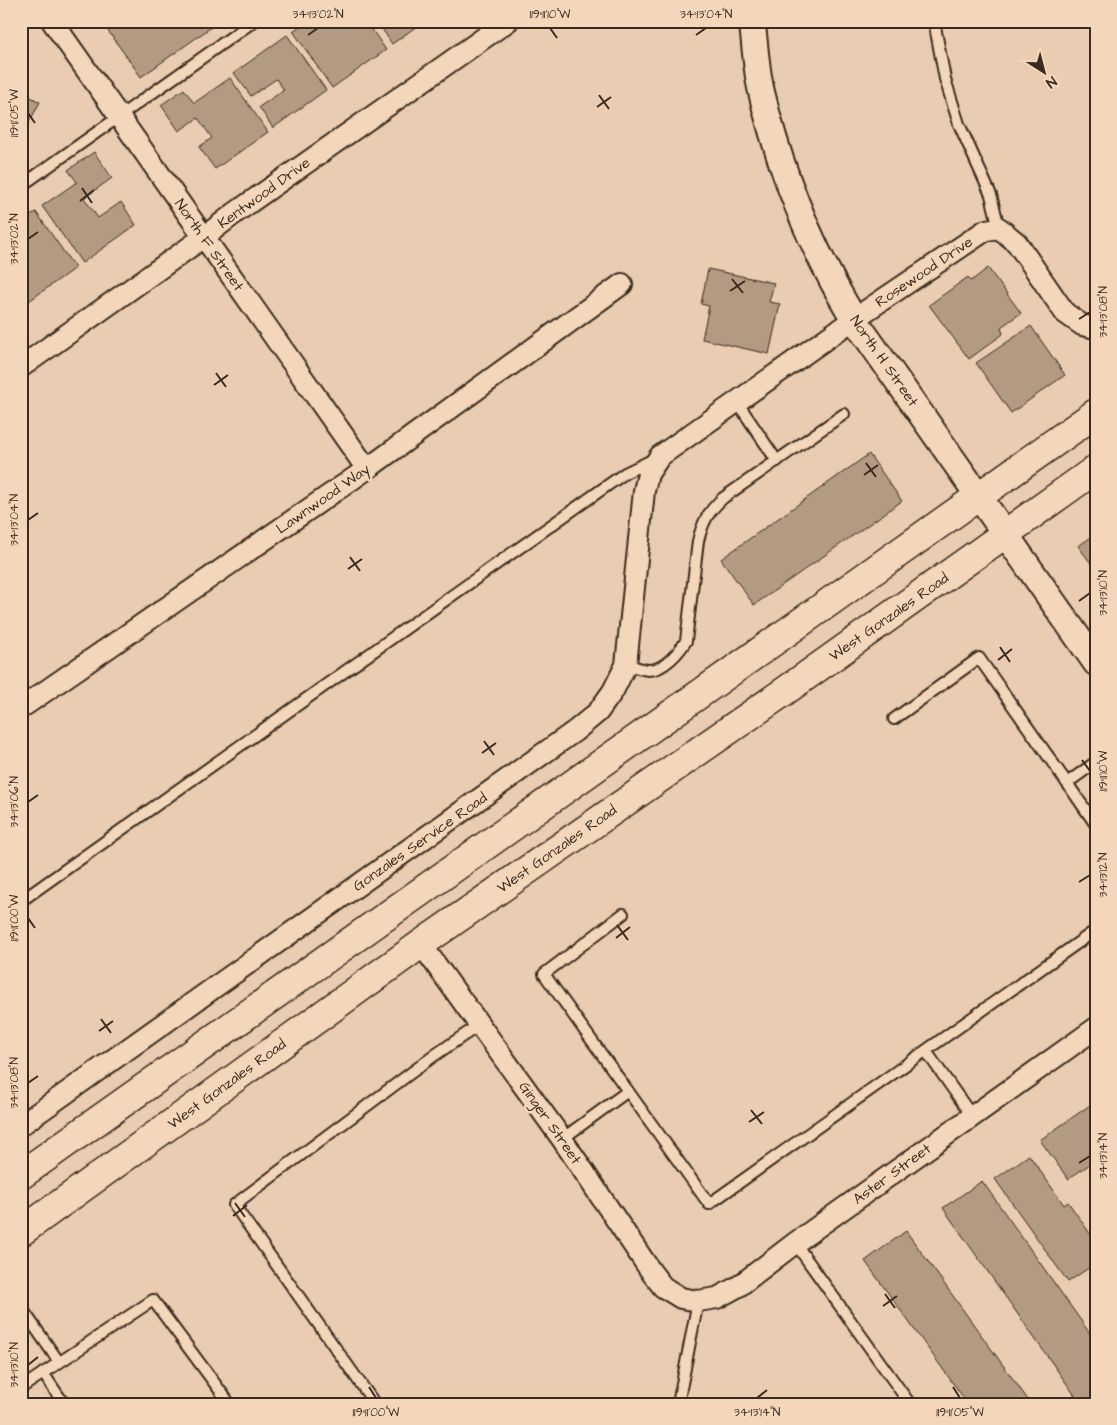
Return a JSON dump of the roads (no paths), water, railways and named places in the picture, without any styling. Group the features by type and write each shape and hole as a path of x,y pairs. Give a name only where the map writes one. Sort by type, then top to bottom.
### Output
{"main road":[{"path":"21,1174 1096,413"},
{"name":"West Gonzales Road","path":"21,1232 421,944 792,685 1096,469"}],"street":[{"name":"North F Street","path":"52,21 367,469"},
{"name":"Kentwood Drive","path":"21,367 235,213 508,21"},
{"name":"North H Street","path":"752,21 761,88 783,169 803,220 834,286 854,319 1096,663"},
{"name":"Rosewood Drive","path":"660,456 854,319 986,230 999,228"},
{"path":"999,228 1017,243 1065,313 1082,326 1096,328"},
{"name":"Lawnwood Way","path":"21,708 367,469 622,284"},
{"name":"Gonzales Service Road","path":"21,1125 575,731 598,712 613,691 626,665 644,491 648,474 660,456"},
{"name":"Ginger Street","path":"421,944 562,1139 652,1273 663,1287 690,1300"},
{"name":"Aster Street","path":"690,1300 717,1298 739,1286 795,1243 1096,1028"}],"lane":[{"path":"21,186 254,21"},
{"path":"934,21 945,79 959,124 991,195 999,228"},
{"path":"738,402 777,460"},
{"path":"626,665 649,670 655,669 676,655 686,642 702,526 710,510 723,498 844,414"},
{"path":"21,901 625,473 660,456"},
{"path":"894,719 979,658 1096,825"},
{"path":"1066,783 1096,762"},
{"path":"623,914 544,974 710,1204 1096,930"},
{"path":"375,1404 234,1205 435,1055 479,1025"},
{"path":"926,1051 972,1116"},
{"path":"562,1139 628,1091"},
{"path":"795,1243 910,1404"},
{"path":"21,1388 153,1300 230,1404"},
{"path":"678,1404 690,1300"},
{"path":"21,1307 59,1362"},
{"path":"43,1373 64,1404"}]}
